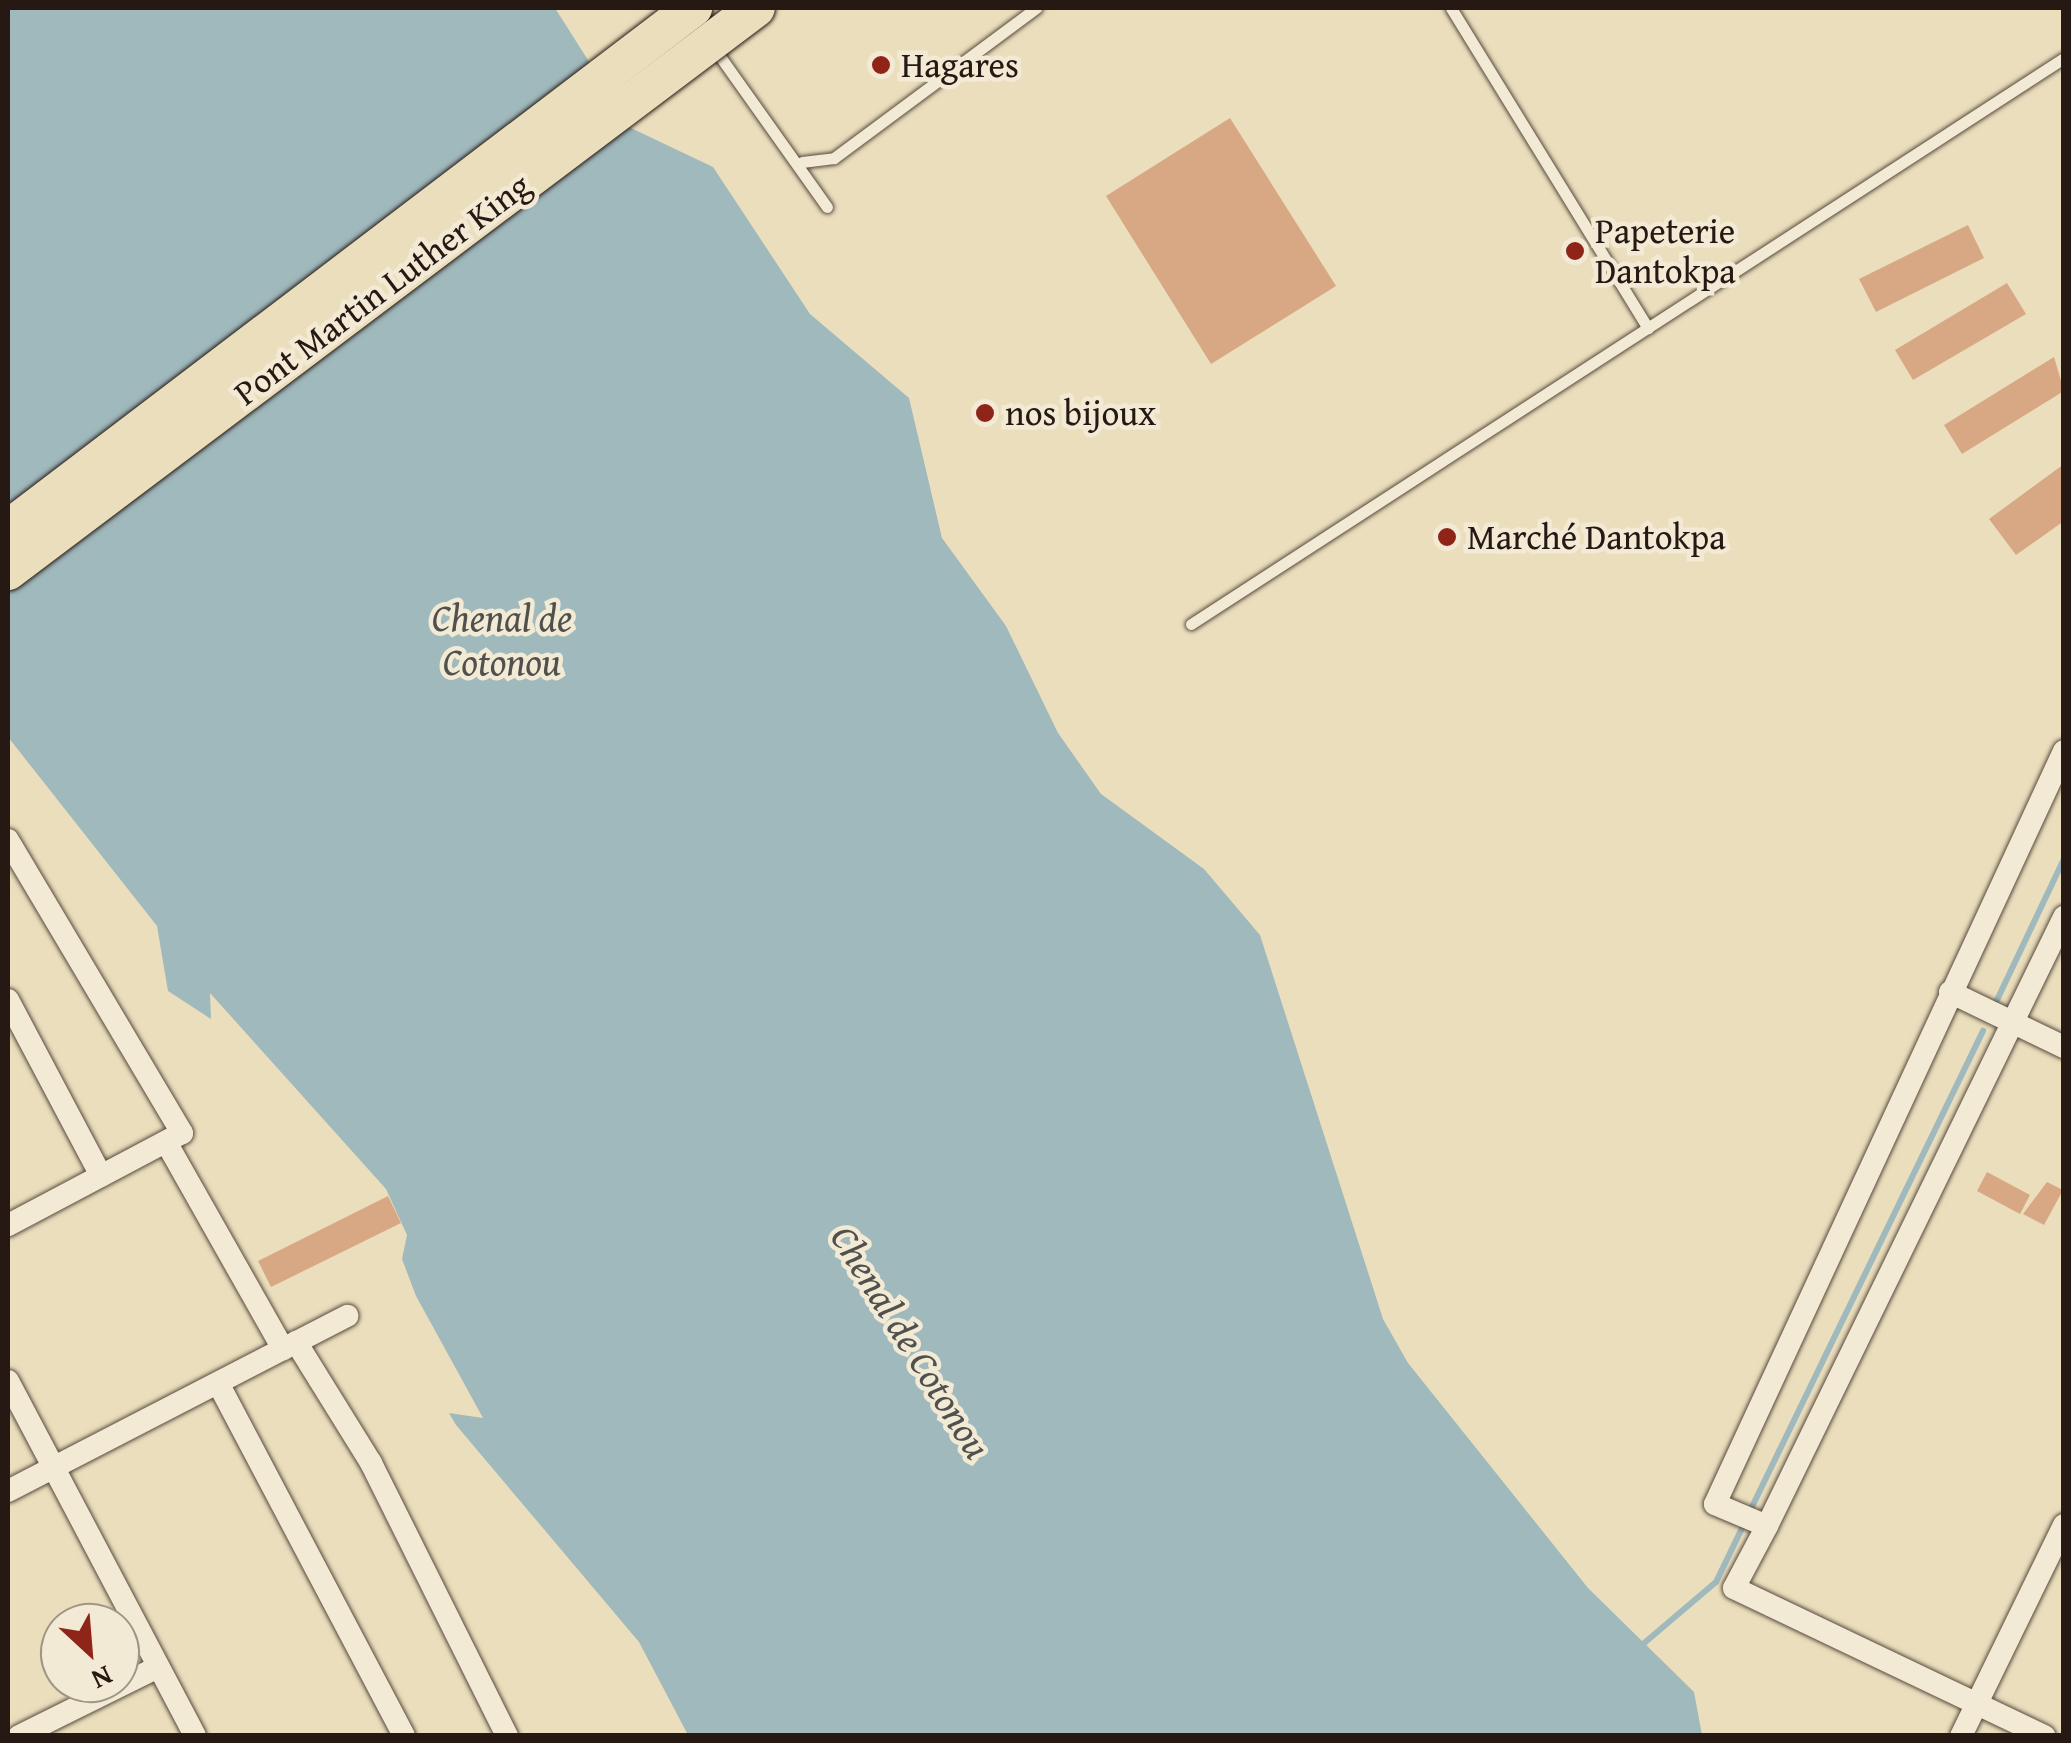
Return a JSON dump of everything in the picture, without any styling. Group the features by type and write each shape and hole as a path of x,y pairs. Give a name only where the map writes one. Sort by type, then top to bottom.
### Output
{"main road":[{"name":"Pont Martin Luther King","path":"8,529 691,8"},
{"name":"Pont Martin Luther King","path":"8,571 756,8"}],"street":[{"path":"1766,1526 1715,1504 2064,750"},
{"path":"8,840 182,1133 8,1225"},
{"path":"2044,1736 1734,1588 2064,917"},
{"path":"1950,992 2064,1047"},
{"path":"8,1000 101,1176"},
{"path":"166,1142 289,1346 371,1463 507,1736"},
{"path":"8,1490 347,1316"},
{"path":"8,1381 195,1736"},
{"path":"218,1382 404,1736"},
{"path":"1961,1736 1982,1706 2064,1526"},
{"path":"19,1736 158,1667"}],"lane":[{"path":"691,8 802,162 827,206"},
{"path":"802,162 834,158 1036,8"},
{"path":"1456,9 1648,328"},
{"path":"1192,624 2064,58"}],"water":[{"name":"Chenal de Cotonou","path":"8,8 555,8 631,128 713,167 810,314 909,398 942,538 1006,626 1058,733 1101,794 1204,869 1260,935 1383,1319 1408,1363 1588,1588 1694,1692 1702,1735 688,1735 639,1642 449,1413 483,1418 416,1296 402,1259 407,1235 386,1189 210,993 211,1019 168,991 157,926 8,737"}],"building":[{"path":"1230,118 1336,286 1211,364 1106,196"},
{"path":"1968,225 1984,258 1876,312 1859,279"},
{"path":"2007,283 2026,314 1913,380 1895,350"},
{"path":"2054,357 2064,391 1962,454 1944,425"},
{"path":"2064,464 2064,521 2016,555 1989,519"},
{"path":"1987,1172 2030,1195 2020,1214 1977,1191"},
{"path":"2047,1182 2063,1190 2044,1225 2023,1214"},
{"path":"388,1196 401,1223 271,1287 258,1261"}],"waterway":[{"path":"1997,1000 2064,859"},
{"path":"1750,1511 1983,1031"},
{"path":"1636,1650 1716,1582 1745,1522"}],"place":[{"name":"Hagares","path":"881,65"},
{"name":"Papeterie Dantokpa","path":"1575,251"},
{"name":"nos bijoux","path":"985,413"},
{"name":"Marché Dantokpa","path":"1447,537"}]}
